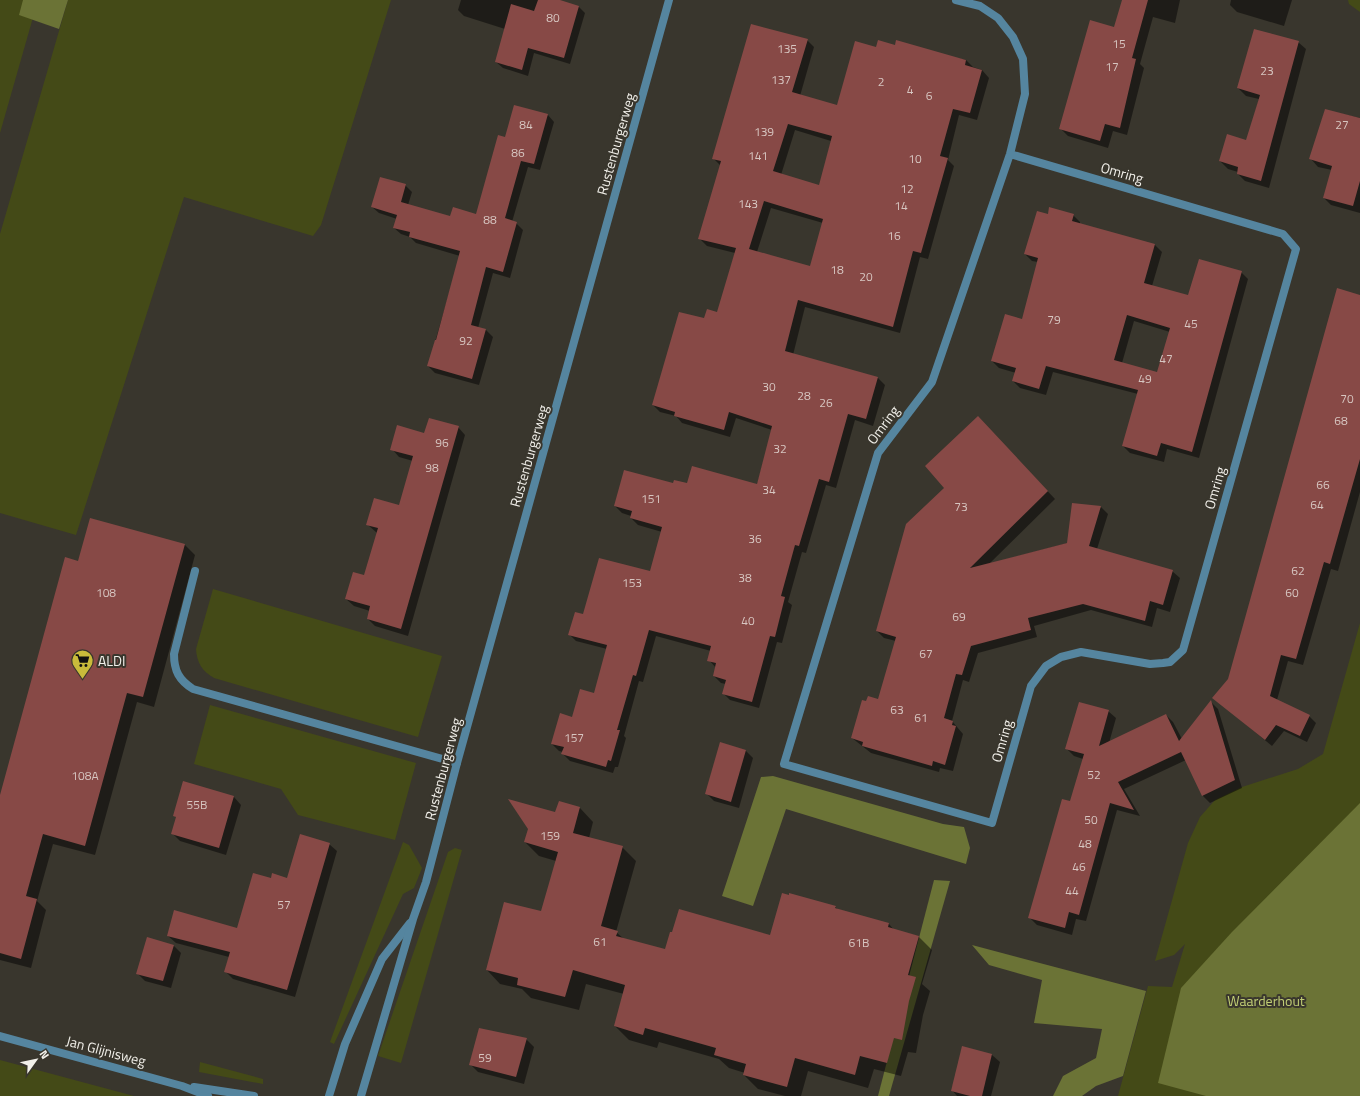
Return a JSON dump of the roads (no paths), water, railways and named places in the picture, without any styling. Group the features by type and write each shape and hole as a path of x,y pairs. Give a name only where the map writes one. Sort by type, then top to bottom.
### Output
{"street":[{"name":"Rustenburgerweg","path":"361,1096 413,919 426,882 457,763 669,0"},
{"name":"Omring","path":"956,0 980,6 998,18 1013,37 1023,59 1025,94 1010,154 932,382 878,453 784,764 992,823 1031,686 1046,666 1061,657 1081,652 1150,664 1163,663 1170,662 1183,650 1296,249 1283,234 1010,154"},
{"path":"195,571 174,654 174,665 177,675 184,683 193,689 457,763"},
{"name":"Rustenburgerweg","path":"329,1096 345,1044 382,959 413,919"},
{"name":"Jan Glijnisweg","path":"0,1036 182,1086 208,1096"},
{"name":"Jan Glijnisweg","path":"182,1086 254,1096"}],"place":[{"name":"ALDI","path":"83,680"}],"park label":[{"name":"Waarderhout","path":"1266,1001"}]}
